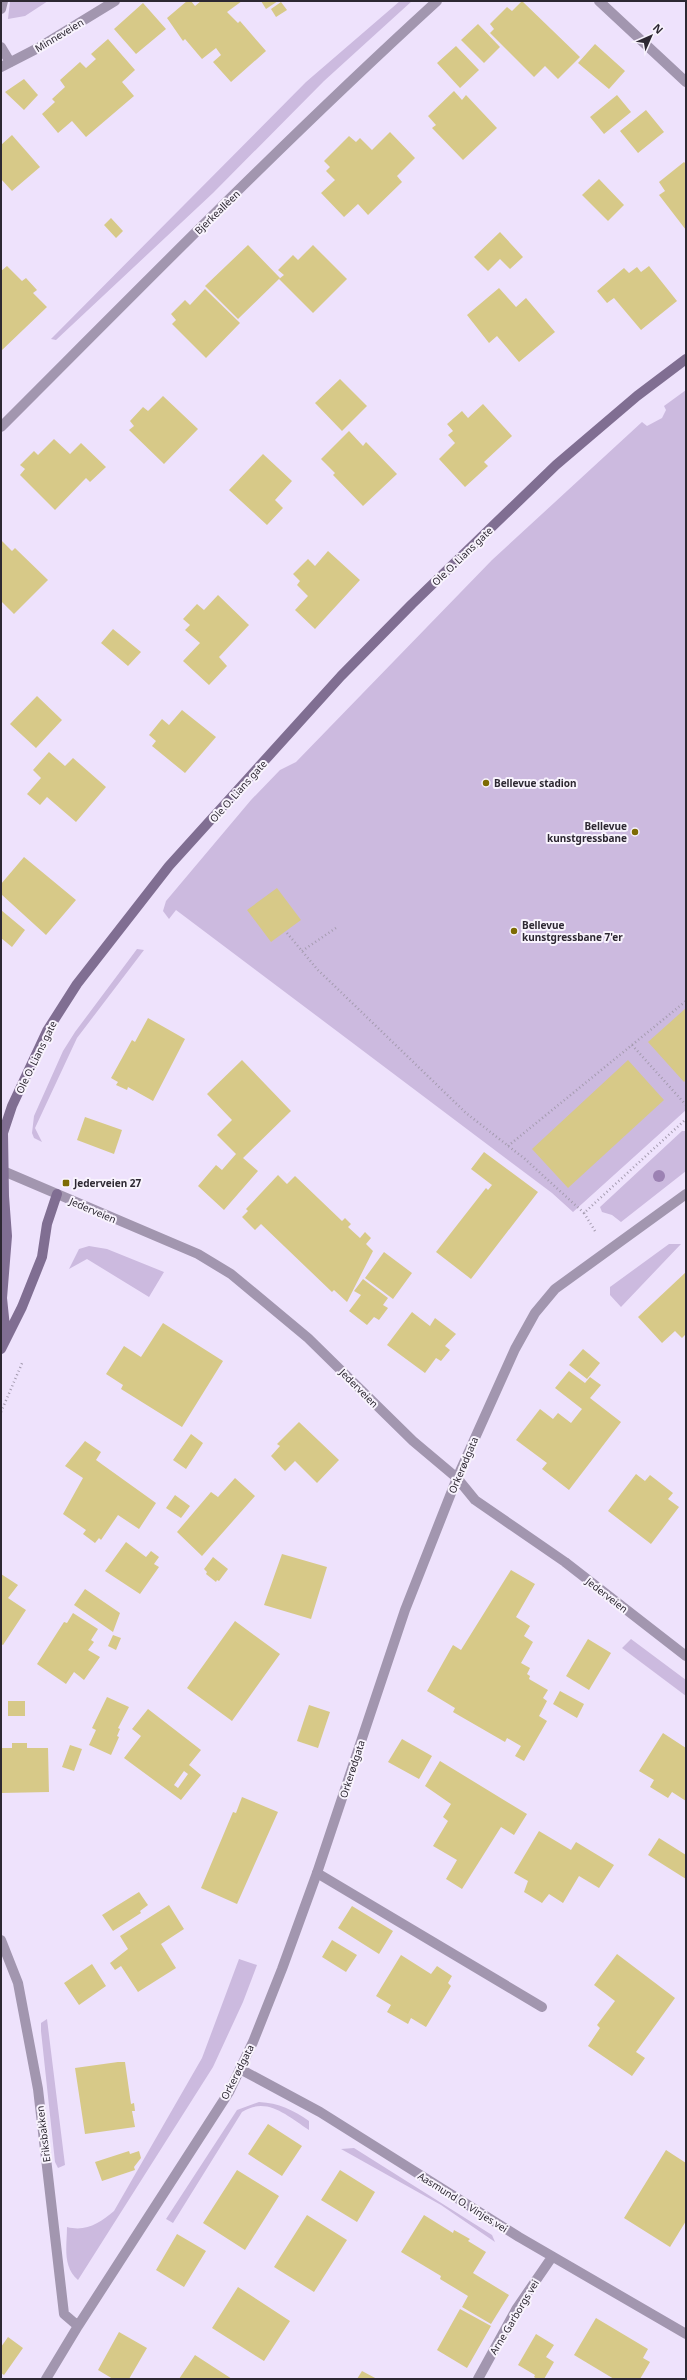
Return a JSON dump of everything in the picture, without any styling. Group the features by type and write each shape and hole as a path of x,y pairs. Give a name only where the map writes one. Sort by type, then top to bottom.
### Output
{"street":[{"path":"1,9 3,1"},
{"name":"Minneveien","path":"5,64 38,48 115,1"},
{"name":"Bjerkeallèen","path":"1,427 208,220 365,68 437,1"},
{"path":"599,1 686,82"},
{"path":"1,47 5,64"},
{"name":"Ole O. Lians gate","path":"6,1337 2,1298 7,1236 3,1170 3,1133 12,1106 47,1031 77,984 170,866 341,676 412,604 556,465 637,396 686,359"},
{"name":"Jederveien","path":"3,1170 198,1254 231,1274 308,1338 402,1431 457,1478 475,1500 565,1562 686,1656"},
{"name":"Ole O. Lians gate","path":"1,1349 22,1307 42,1257 47,1224 57,1194"},
{"name":"Orkerødgata","path":"46,2379 78,2326 229,2092 240,2069 282,1969 317,1873 404,1610 457,1478 515,1349 535,1313 555,1288 686,1194"},
{"path":"317,1873 542,2007"},
{"name":"Eriksbakken","path":"1,1940 18,1983 37,2081 64,2314 78,2326"},
{"name":"Aasmund O. Vinjes vei","path":"240,2069 320,2112 552,2257 686,2334"},
{"name":"Arne Garborgs vei","path":"478,2379 517,2308 552,2257"}],"path":[{"path":"302,951 336,928"},
{"path":"287,933 302,951 350,1001 466,1113 508,1146 584,1213 607,1250"},
{"path":"508,1146 686,1001"},
{"path":"632,1045 686,1105"},
{"path":"584,1213 686,1119"}],"shaded area":[{"path":"10,1 48,1 25,16 8,19"},
{"path":"400,1 412,1 324,81 213,193 56,340 51,339 306,82"},
{"name":"Bellevue stadion","path":"686,390 686,1110 573,1212 552,1193 176,910 169,919 163,911 166,901 251,800 280,770 296,762 492,560 642,422 647,426 662,418 666,410 664,406"},
{"path":"137,949 144,950 77,1038 35,1128 42,1142 34,1138 32,1133 34,1116 63,1051 75,1032"},
{"path":"682,1131 686,1131 686,1171 621,1222 612,1215 602,1212 600,1207"},
{"path":"669,1244 681,1244 621,1307 610,1295 610,1287"},
{"path":"89,1246 107,1249 164,1272 149,1297 87,1259 69,1269 79,1249"},
{"path":"631,1639 686,1680 686,1696 622,1648"},
{"path":"239,1959 257,1965 243,2002 213,2067 78,2280 67,2262 67,2227 87,2227 98,2223 114,2211 202,2058"},
{"path":"47,2019 65,2165 58,2168 55,2162 41,2031 41,2023"},
{"path":"259,2102 286,2108 297,2114 309,2121 309,2130 285,2114 268,2107 260,2106 242,2112 173,2223 166,2219 237,2110"},
{"path":"354,2148 492,2235 495,2242 441,2205 341,2149"}],"building":[{"path":"187,1 191,1 195,6 201,1 242,1 227,12 238,23 240,21 266,51 231,82 213,62 221,55 216,48 202,59 185,39 183,41 167,18"},
{"path":"261,1 278,1 266,9"},
{"path":"522,1 580,57 558,79 545,66 534,77 490,33 494,29 490,24 507,7 512,11"},
{"path":"281,2 287,10 276,17 271,9"},
{"path":"143,3 166,29 136,54 114,29"},
{"path":"478,24 500,47 484,63 461,40"},
{"path":"108,39 135,70 122,82 134,96 86,137 72,121 58,133 42,114 55,102 52,99 65,87 60,80 80,62 86,68 96,59 91,54"},
{"path":"595,44 625,71 609,89 578,63"},
{"path":"456,46 479,70 460,88 437,63"},
{"path":"24,79 38,95 24,110 5,92"},
{"path":"454,91 462,100 466,95 497,128 463,160 432,128 436,125 428,116"},
{"path":"617,95 631,112 604,134 590,117"},
{"path":"646,110 664,132 638,153 620,131"},
{"path":"390,132 415,158 397,176 402,182 368,215 358,204 344,217 321,193 335,180 326,171 330,167 324,161 349,136 356,142 360,138 372,150"},
{"path":"12,135 40,167 12,191 1,179 1,145"},
{"path":"684,162 686,164 686,230 659,195 665,191 659,182"},
{"path":"599,179 624,205 608,221 582,195"},
{"path":"111,218 123,231 116,238 104,225"},
{"path":"500,232 523,257 510,269 500,259 488,271 474,257"},
{"path":"248,245 280,278 238,319 205,286"},
{"path":"313,245 347,279 313,313 279,279 284,275 278,270 293,255 298,260"},
{"path":"7,266 22,281 26,278 37,290 33,293 47,307 1,351 1,271"},
{"path":"649,266 677,301 641,330 614,298 607,303 597,291 624,268 629,273 637,267 641,272"},
{"path":"499,288 516,307 526,298 555,332 519,362 497,336 489,343 467,315"},
{"path":"205,289 240,323 206,358 172,324 176,320 171,314 185,300 190,305"},
{"path":"340,379 367,406 342,431 315,403"},
{"path":"163,396 198,429 164,464 129,430 134,426 130,421 143,407 148,411"},
{"path":"483,404 512,436 484,462 488,466 465,487 439,459 455,443 448,435 453,431 447,424 462,411 468,418"},
{"path":"349,431 363,446 366,442 397,474 363,506 333,475 335,473 321,459"},
{"path":"54,439 70,454 81,443 106,467 90,482 86,478 55,510 20,475 25,469 20,465 34,451 38,455"},
{"path":"263,454 292,481 275,500 283,508 267,525 229,490"},
{"path":"1,540 12,551 15,548 48,580 14,614 1,601"},
{"path":"328,551 360,580 315,629 295,610 308,596 297,585 300,581 293,574 308,559 315,566"},
{"path":"218,595 249,625 219,657 227,666 209,685 183,661 200,643 185,630 190,625 183,619 197,604 204,610"},
{"path":"113,629 141,652 128,666 101,643"},
{"path":"37,696 62,720 36,748 10,724"},
{"path":"182,710 216,737 185,773 152,746 156,741 149,735 162,719 169,725"},
{"path":"49,752 65,766 73,758 106,787 76,822 47,797 40,805 27,794 41,778 33,770"},
{"path":"24,857 76,900 46,935 1,894 1,884"},
{"path":"277,888 301,920 271,942 247,910"},
{"path":"1,910 25,930 12,947 1,938"},
{"path":"686,1008 686,1080 684,1082 648,1042"},
{"path":"148,1018 185,1039 153,1101 128,1087 127,1090 116,1085 118,1082 111,1078 132,1040 135,1042"},
{"path":"242,1060 291,1111 243,1158 258,1171 224,1210 198,1186 216,1165 222,1170 236,1154 217,1135 232,1120 207,1094"},
{"path":"628,1060 664,1100 568,1188 532,1149"},
{"path":"85,1117 122,1130 114,1154 77,1140"},
{"path":"484,1152 538,1192 471,1279 436,1252 486,1188 488,1190 492,1185 471,1169"},
{"path":"278,1175 287,1184 295,1176 342,1221 345,1218 351,1224 348,1227 360,1238 365,1232 371,1238 366,1244 373,1251 347,1302 334,1290 332,1292 261,1224 255,1230 242,1217 248,1211 246,1209"},
{"path":"384,1252 412,1273 393,1299 365,1278"},
{"path":"686,1272 686,1334 682,1338 675,1331 662,1343 638,1317"},
{"path":"363,1279 388,1298 383,1305 388,1308 379,1320 374,1317 367,1325 349,1311 361,1295 354,1291"},
{"path":"412,1312 430,1326 435,1318 456,1334 445,1346 450,1350 441,1361 436,1358 425,1373 387,1345"},
{"path":"163,1323 223,1361 182,1427 121,1389 123,1385 106,1374 124,1346 141,1357"},
{"path":"583,1349 600,1363 587,1379 569,1365"},
{"path":"569,1371 585,1383 590,1377 601,1385 590,1398 621,1422 569,1490 542,1469 547,1463 516,1440 540,1409 553,1419 558,1413 571,1423 582,1409 555,1388"},
{"path":"299,1422 339,1460 317,1483 295,1461 285,1471 271,1456 280,1446 277,1444"},
{"path":"191,1434 203,1443 186,1469 173,1460"},
{"path":"85,1441 101,1452 96,1460 156,1503 139,1529 118,1515 101,1540 99,1538 95,1543 83,1534 86,1530 63,1514 83,1478 65,1466"},
{"path":"636,1474 645,1481 650,1475 673,1493 668,1499 679,1507 651,1544 608,1511"},
{"path":"235,1478 255,1496 202,1556 177,1532 211,1492 218,1497"},
{"path":"175,1495 190,1506 181,1518 166,1508"},
{"path":"126,1542 146,1557 151,1551 159,1557 154,1564 159,1567 140,1594 105,1571"},
{"path":"282,1554 327,1567 311,1619 264,1605"},
{"path":"213,1557 228,1569 219,1581 217,1580 216,1582 206,1574 207,1572 204,1569"},
{"path":"511,1570 535,1584 516,1617 530,1626 524,1636 533,1642 521,1663 530,1668 527,1674 530,1676 529,1679 548,1690 543,1698 547,1701 539,1716 547,1721 524,1761 515,1756 521,1746 507,1738 505,1742 453,1712 455,1708 427,1691 453,1645 461,1650"},
{"path":"1,1574 18,1585 8,1598 26,1610 3,1645 1,1644"},
{"path":"85,1589 120,1613 113,1632 74,1605"},
{"path":"73,1613 98,1629 91,1640 94,1642 88,1650 100,1657 84,1680 74,1672 66,1684 37,1664 64,1622 67,1623"},
{"path":"235,1621 280,1654 232,1721 187,1688"},
{"path":"113,1635 121,1638 116,1650 108,1646"},
{"path":"588,1639 611,1653 589,1690 566,1676"},
{"path":"560,1691 584,1704 577,1718 553,1704"},
{"path":"107,1697 129,1707 118,1728 120,1729 117,1736 119,1737 111,1755 89,1745 96,1730 92,1728"},
{"path":"8,1701 25,1701 25,1716 8,1716"},
{"path":"309,1705 330,1712 318,1748 297,1741"},
{"path":"148,1709 201,1750 189,1765 201,1775 181,1800 124,1758 141,1736 132,1729","holes":["184,1771 188,1774 178,1788 174,1785"]},
{"path":"663,1733 686,1748 686,1801 672,1792 668,1798 650,1787 654,1780 639,1771"},
{"path":"402,1739 432,1756 419,1779 388,1762"},
{"path":"12,1743 27,1743 27,1748 48,1748 49,1792 1,1793 1,1748 12,1748"},
{"path":"70,1745 82,1749 74,1771 62,1767"},
{"path":"440,1761 527,1814 514,1835 501,1827 462,1889 446,1879 457,1860 433,1846 448,1821 443,1817 451,1804 425,1786"},
{"path":"242,1797 278,1812 237,1904 201,1888 233,1812 236,1813"},
{"path":"539,1831 571,1850 576,1842 614,1865 599,1888 579,1876 563,1903 549,1894 542,1903 524,1892 528,1881 514,1873"},
{"path":"659,1838 686,1855 686,1879 648,1855"},
{"path":"139,1892 148,1905 140,1911 141,1913 113,1931 102,1915"},
{"path":"169,1905 184,1929 161,1944 176,1968 138,1992 121,1966 115,1970 110,1963 128,1949 120,1936"},
{"path":"352,1906 393,1931 379,1954 338,1928"},
{"path":"332,1940 357,1955 346,1972 322,1957"},
{"path":"617,1954 675,1998 636,2052 645,2058 632,2076 588,2046 600,2028 597,2025 615,2001 594,1985"},
{"path":"401,1955 431,1974 437,1966 452,1976 448,1983 451,1986 426,2027 411,2018 408,2024 387,2012 391,2005 376,1996"},
{"path":"92,1964 106,1986 79,2005 64,1983"},
{"path":"125,2062 131,2104 134,2103 135,2111 132,2111 135,2127 85,2134 75,2068"},
{"path":"268,2124 302,2146 282,2176 248,2154"},
{"path":"666,2150 686,2163 686,2221 670,2247 624,2218"},
{"path":"129,2151 130,2154 139,2151 141,2158 134,2167 135,2170 102,2181 95,2162"},
{"path":"237,2170 279,2196 245,2250 203,2223"},
{"path":"340,2170 375,2192 357,2222 321,2200"},
{"path":"307,2215 347,2240 314,2292 274,2267"},
{"path":"424,2215 453,2233 454,2230 470,2239 468,2241 486,2252 473,2273 509,2295 491,2324 462,2307 468,2296 440,2279 441,2276 401,2252"},
{"path":"177,2234 206,2251 184,2287 156,2270"},
{"path":"238,2287 290,2321 264,2361 212,2328"},
{"path":"460,2309 491,2326 467,2368 437,2350"},
{"path":"596,2318 648,2349 643,2358 650,2362 640,2379 614,2379 574,2355"},
{"path":"119,2332 147,2348 129,2379 113,2379 98,2370"},
{"path":"536,2334 554,2345 546,2357 554,2362 544,2379 537,2379 534,2377 535,2375 518,2365"},
{"path":"8,2337 23,2348 4,2375 1,2373 1,2347"},
{"path":"195,2355 232,2379 179,2379"},
{"path":"362,2371 377,2379 357,2379"}],"place":[{"name":"Bellevue stadion","path":"486,783"},
{"name":"Bellevue kunstgressbane","path":"635,832"},
{"name":"Bellevue kunstgressbane 7'er","path":"514,931"},
{"name":"Jederveien 27","path":"66,1183"}]}
